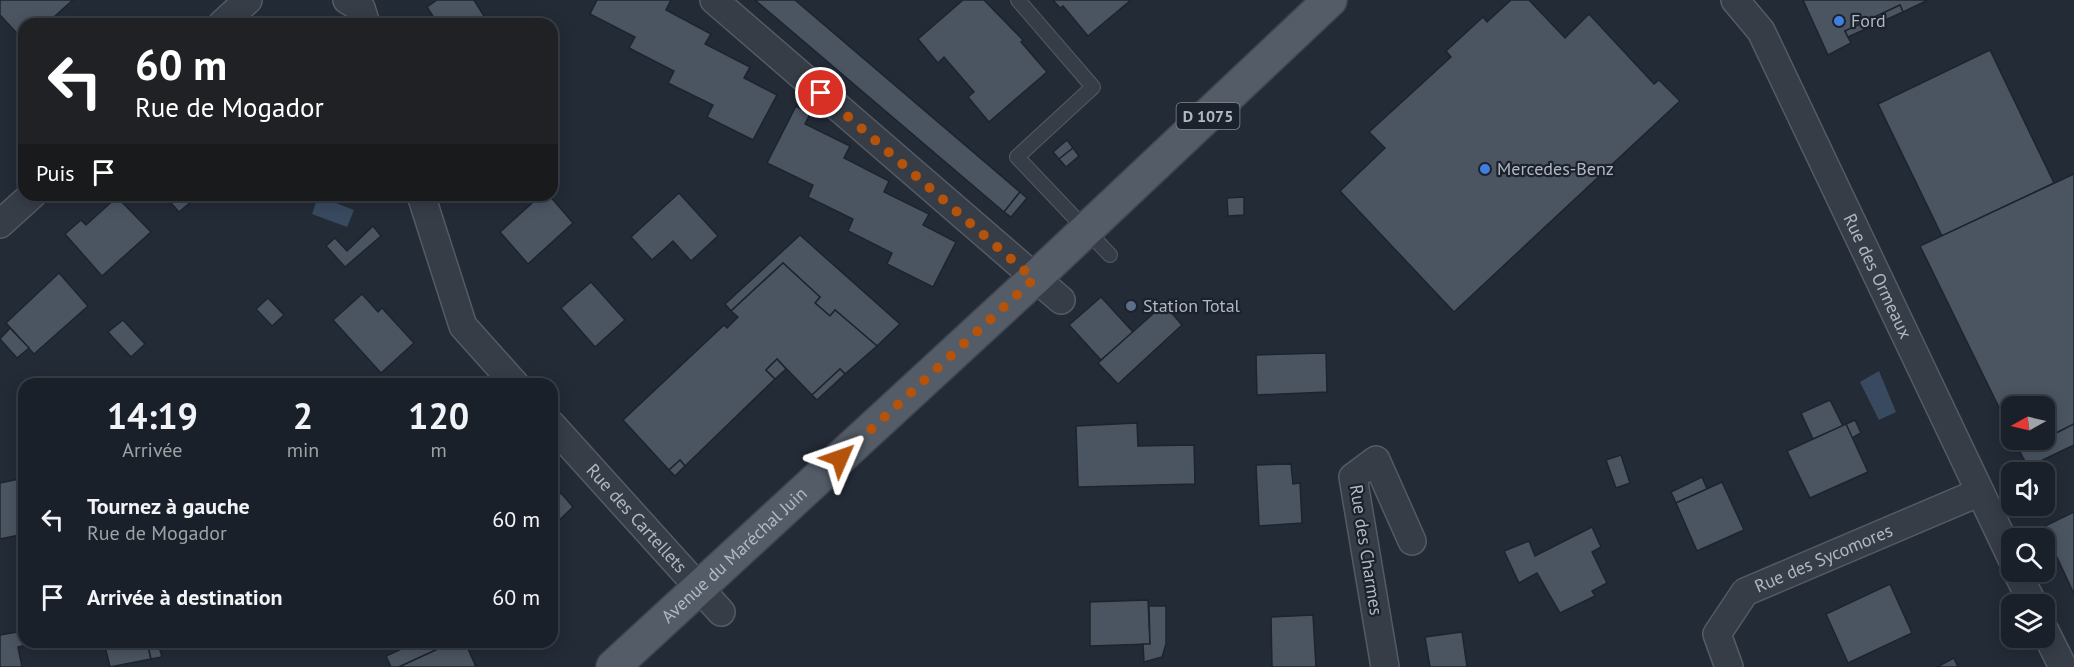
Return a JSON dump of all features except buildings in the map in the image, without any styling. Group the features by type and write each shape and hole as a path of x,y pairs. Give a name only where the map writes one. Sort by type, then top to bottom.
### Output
{"main road":[{"name":"Avenue du Maréchal Juin","path":"613,667 1034,279 1330,0"}],"street":[{"path":"228,18 248,0"},
{"path":"347,0 361,8 364,18"},
{"path":"714,0 1061,300"},
{"name":"Rue des Ormeaux","path":"1735,0 1761,31 2001,536"},
{"path":"0,224 25,201"},
{"path":"423,201 463,326 510,378"},
{"name":"Rue des Cartellets","path":"558,432 721,612"},
{"name":"Rue des Charmes","path":"1384,667 1353,477 1376,460 1412,541"},
{"name":"Rue des Sycomores","path":"1729,667 1717,634 1745,592 1980,492"},
{"path":"2054,648 2063,667"}],"lane":[{"path":"1018,0 1093,87 1017,157 1110,255"}],"water":[{"path":"316,201 331,201 354,210 347,227 312,214"},
{"path":"1879,371 1896,412 1879,420 1860,382"}],"place":[{"name":"Ford","path":"1839,21"},
{"name":"Mercedes-Benz","path":"1485,169"},
{"name":"Station Total","path":"1131,306"}],"route":[{"path":"821,93 1034,279 840,458"}]}
